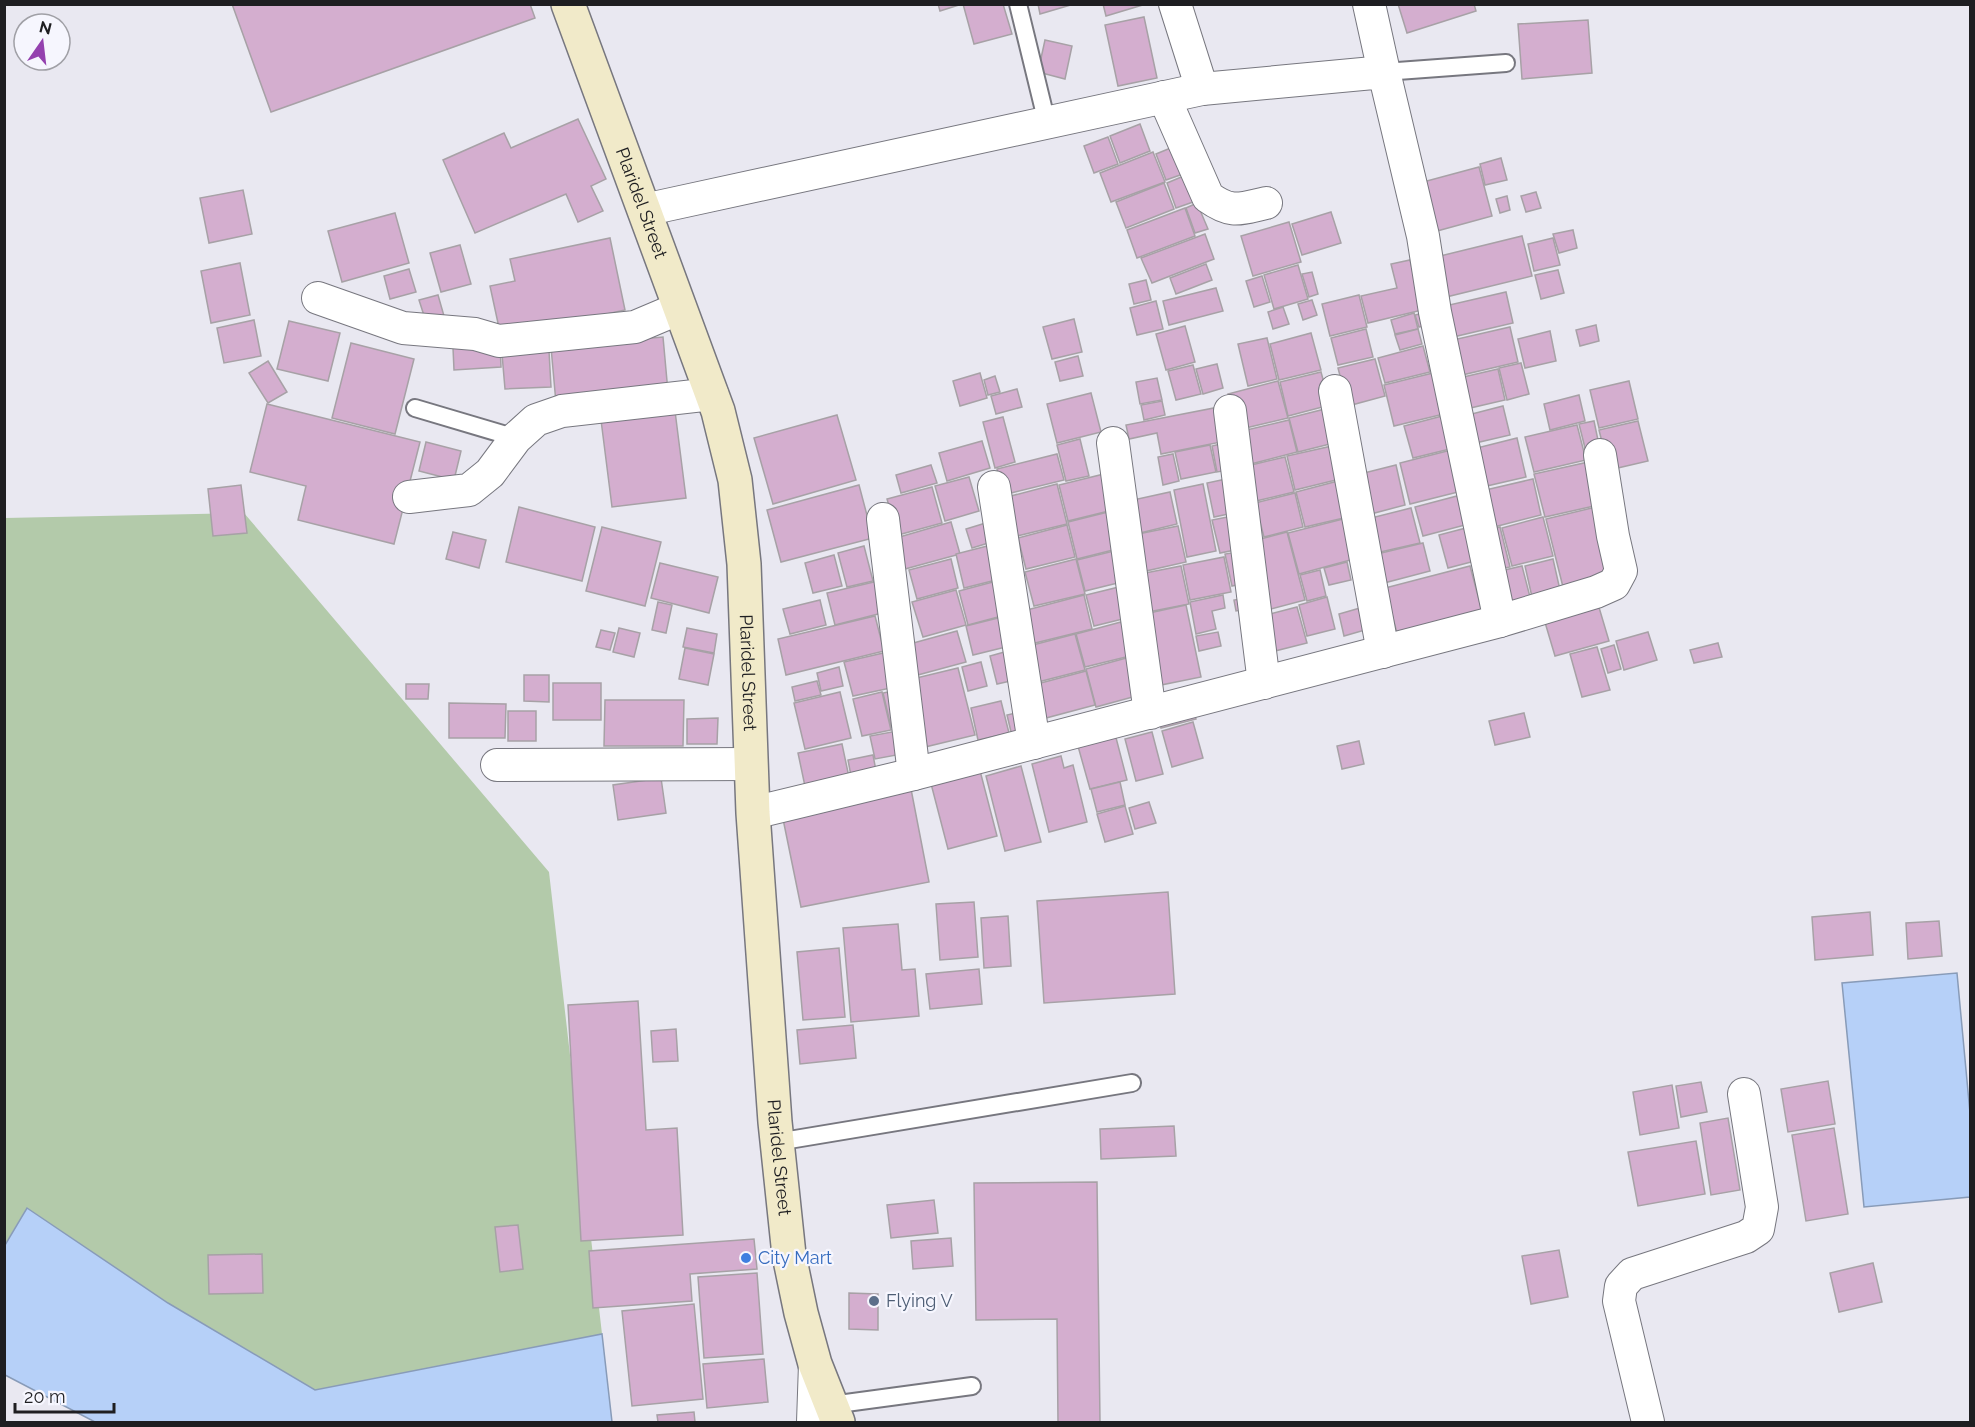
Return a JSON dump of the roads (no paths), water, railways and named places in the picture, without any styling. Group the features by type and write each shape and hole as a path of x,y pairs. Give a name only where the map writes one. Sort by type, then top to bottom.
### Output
{"street":[{"name":"Plaridel Street","path":"568,4 718,411 735,480 744,564 753,813 777,1142 789,1255 801,1313 828,1417"},
{"path":"1175,4 1202,89"},
{"path":"1369,4 1423,236 1435,312 1500,621"},
{"path":"644,210 1202,89 1384,72"},
{"path":"1164,97 1208,197 1219,206 1236,210 1266,203"},
{"path":"318,298 403,328 475,334 499,341 635,327 680,308"},
{"path":"1335,392 1383,652"},
{"path":"409,497 469,490 490,473 516,438 536,420 562,411 712,394"},
{"path":"1230,411 1264,683"},
{"path":"1113,443 1150,713"},
{"path":"753,813 914,774 1383,652 1500,621 1596,592 1614,584 1622,571 1613,536 1600,454"},
{"path":"994,487 1034,743"},
{"path":"883,519 914,774"},
{"path":"497,765 751,764"},
{"path":"1648,1422 1619,1301 1621,1286 1632,1274 1746,1237 1758,1228 1762,1207 1744,1094"}],"lane":[{"path":"1018,4 1047,123"},
{"path":"1384,72 1506,63"},
{"path":"415,408 516,438"},
{"path":"777,1142 1132,1083"},
{"path":"828,1417 972,1386"}],"water":[{"path":"1957,973 1970,1113 1970,1197 1864,1207 1842,983"},
{"path":"27,1208 168,1303 315,1390 602,1334 612,1422 95,1422 5,1375 5,1245"}],"place":[{"name":"City Mart","path":"746,1258"},
{"name":"Flying V","path":"874,1301"}]}
